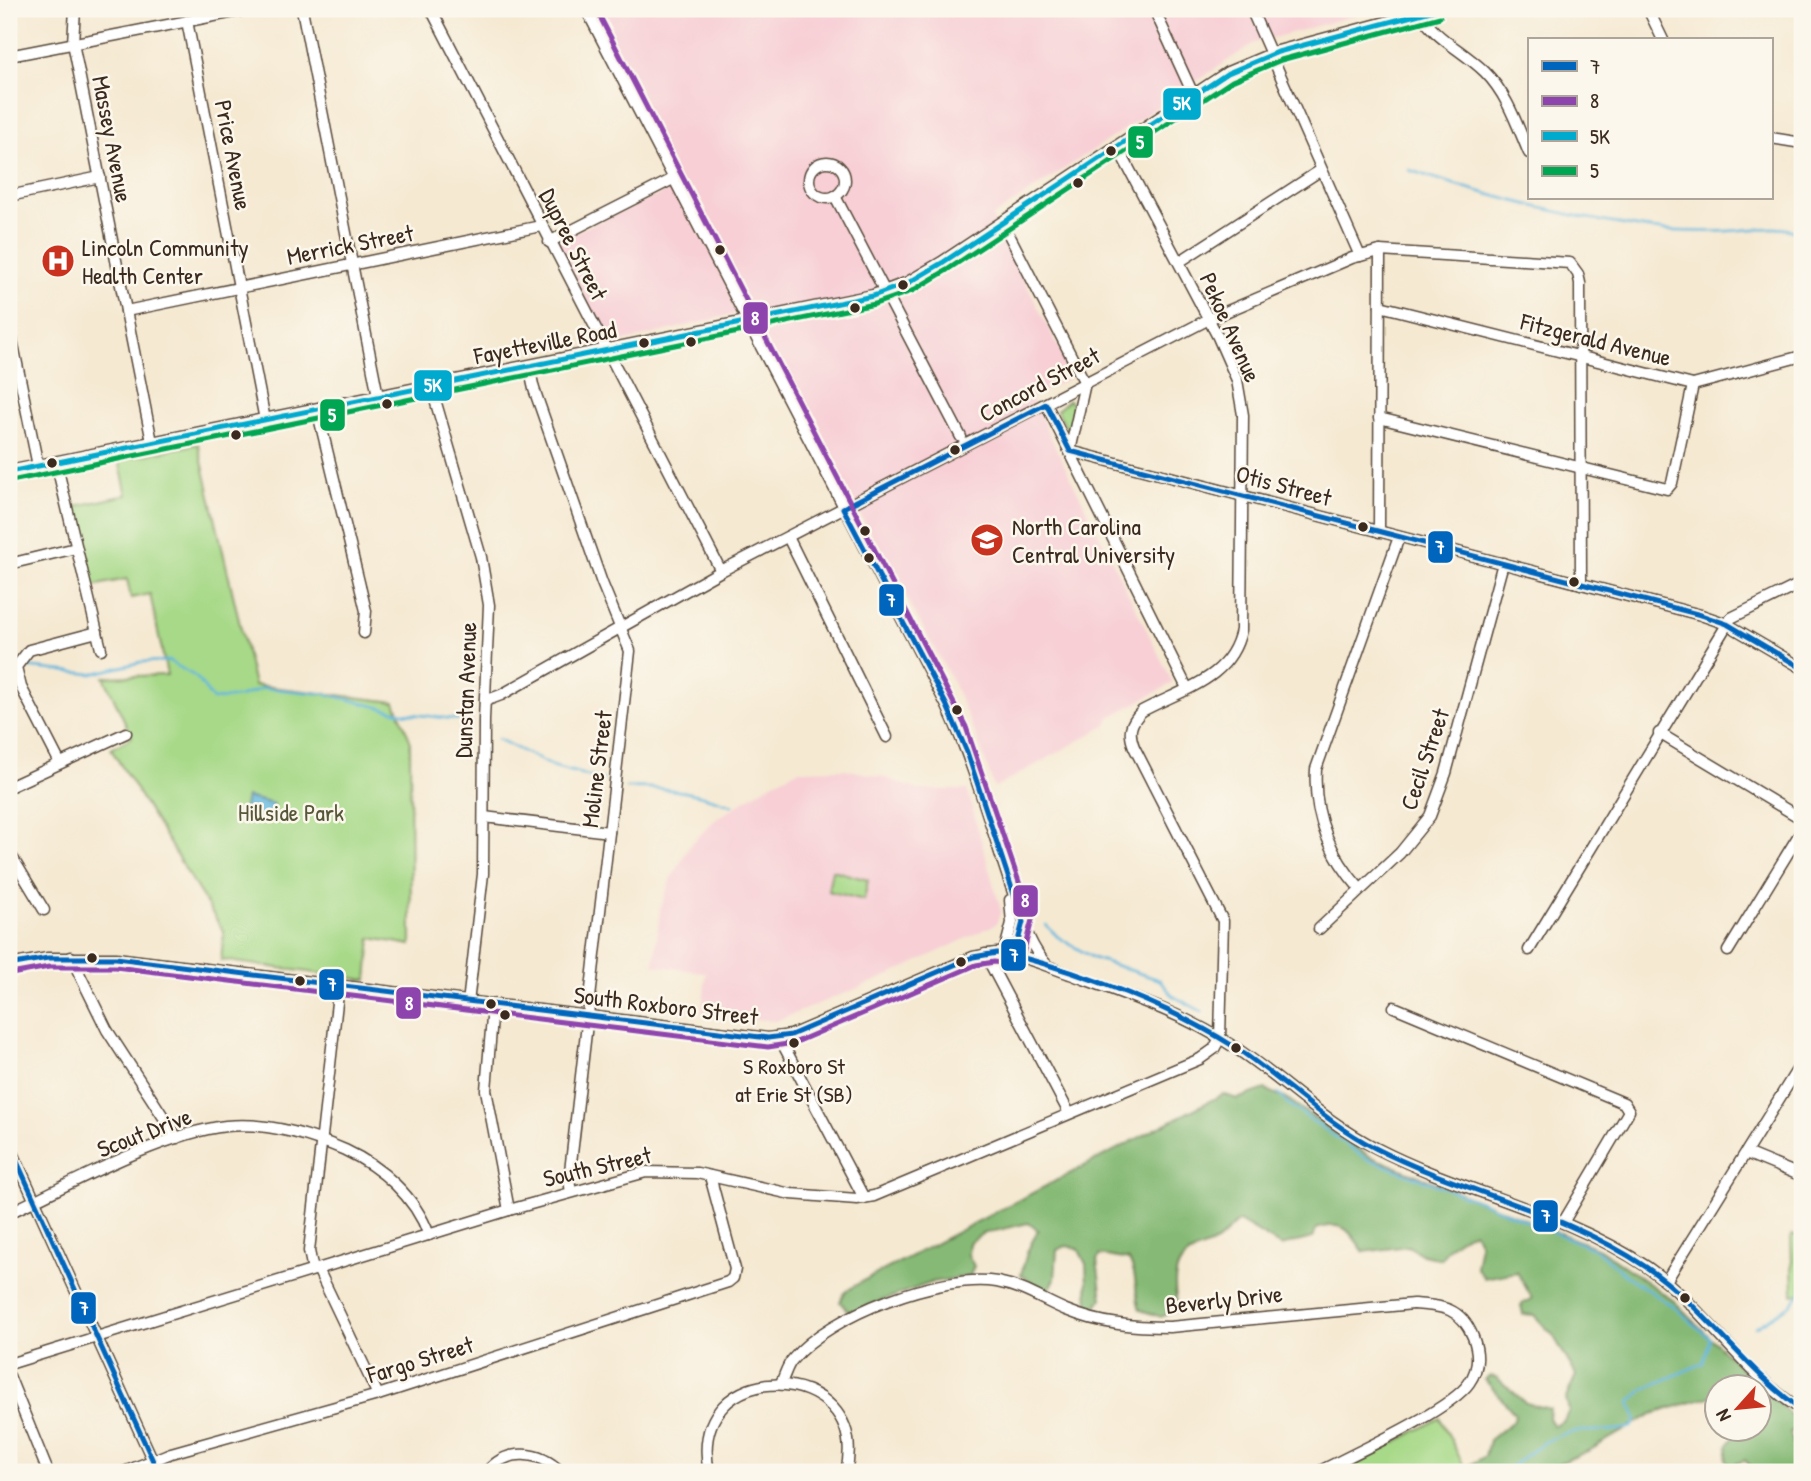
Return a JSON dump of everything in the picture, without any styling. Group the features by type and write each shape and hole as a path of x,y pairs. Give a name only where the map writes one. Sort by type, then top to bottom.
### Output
{"main road":[{"name":"Fayetteville Road","path":"9,472 747,323 885,291 908,283 942,263 1228,73 1271,55 1418,11 1438,9"}],"street":[{"name":"Massey Avenue","path":"75,9 73,43 152,442"},
{"path":"9,56 250,9"},
{"path":"302,9 378,396"},
{"name":"Dupree Street","path":"431,9 720,571"},
{"path":"586,9 958,730 1031,944 1048,966"},
{"path":"1154,9 1194,94"},
{"path":"1251,9 1360,256"},
{"path":"1648,9 1662,38"},
{"path":"1418,11 1445,43 1466,56 1492,80 1506,100 1528,151"},
{"name":"Price Avenue","path":"187,21 265,420"},
{"path":"1772,138 1802,143"},
{"name":"Pekoe Avenue","path":"1117,146 1209,319 1237,380 1241,398 1239,641 1227,665 1135,718 1131,738 1223,921 1220,1038"},
{"path":"1179,262 1321,170"},
{"path":"9,195 100,177"},
{"path":"549,242 673,179"},
{"path":"835,196 961,437"},
{"path":"1003,223 1085,383 1070,451"},
{"name":"Merrick Street","path":"125,311 541,226"},
{"path":"1379,532 1380,251"},
{"name":"Concord Street","path":"485,701 612,635 621,627 720,571 1209,319 1360,256 1380,251 1570,263 1578,274 1580,283 1580,356"},
{"name":"Fitzgerald Avenue","path":"1380,306 1693,385 1802,356"},
{"path":"9,330 38,466"},
{"path":"1580,356 1581,584"},
{"name":"Moline Street","path":"529,367 534,390 602,583 621,627 630,661 587,1017 569,1180 571,1192"},
{"path":"1380,418 1667,489 1672,483 1693,385"},
{"name":"Dunstan Avenue","path":"431,386 486,583 489,628 481,900 468,1003"},
{"path":"1046,404 1187,688"},
{"path":"317,409 366,611 364,633"},
{"name":"Otis Street","path":"1070,451 1727,624 1802,668"},
{"path":"56,462 101,649"},
{"path":"788,537 887,737"},
{"path":"1360,889 1342,865 1320,821 1314,794 1316,769 1399,537"},
{"path":"9,564 76,548"},
{"name":"Cecil Street","path":"1319,929 1420,831 1437,799 1503,563"},
{"path":"1529,950 1727,624 1735,615 1802,583"},
{"path":"60,763 21,687 16,670 29,650 97,632"},
{"path":"9,787 126,733"},
{"path":"1659,733 1802,819"},
{"path":"484,817 609,832"},
{"path":"1728,951 1802,830"},
{"path":"9,852 44,910"},
{"path":"1006,876 1012,920 1009,955"},
{"path":"1009,955 1023,922"},
{"path":"985,954 1069,1113"},
{"name":"South Roxboro Street","path":"9,965 71,957 170,963 755,1038 779,1037 985,954 1009,955 1110,988 1220,1038 1334,1123 1377,1148 1564,1221 1626,1253 1666,1281 1705,1317 1766,1382 1802,1410"},
{"path":"71,957 107,1030 177,1138"},
{"path":"339,985 309,1251 378,1395"},
{"path":"493,1006 486,1090 509,1210"},
{"path":"1394,1007 1624,1103 1629,1111 1620,1129 1564,1221"},
{"path":"779,1037 864,1198"},
{"name":"South Street","path":"9,1364 509,1210 646,1172 709,1175 778,1193 864,1198 887,1191 1200,1059 1214,1049 1220,1038"},
{"path":"1666,1281 1802,1062"},
{"name":"Scout Drive","path":"9,1213 177,1138 216,1128 240,1126 268,1128 320,1140 355,1155 379,1170 407,1198 429,1235"},
{"path":"9,1144 159,1472"},
{"path":"1746,1153 1802,1176"},
{"name":"Fargo Street","path":"124,1472 153,1460 378,1395 728,1282 733,1278 735,1269 709,1175"},
{"name":"Beverly Drive","path":"781,1383 792,1360 833,1328 896,1299 953,1283 979,1281 1019,1287 1085,1317 1136,1327 1170,1327 1413,1304 1441,1306 1456,1311 1469,1327 1478,1357 1475,1373 1465,1389 1444,1405 1318,1472"},
{"path":"9,1376 47,1472"},
{"path":"709,1472 708,1439 720,1411 734,1397 752,1387 781,1383 812,1392 836,1413 848,1443 846,1472"},
{"path":"487,1472 498,1461 522,1454 537,1456 561,1472"}],"shaded area":[{"name":"North Carolina Central University","path":"584,9 1379,9 1254,43 992,217 1073,376 1031,398 1173,683 1110,717 1107,725 994,788 981,748 953,682 747,311 609,345 556,241 678,186"},
{"path":"844,769 883,777 919,790 967,790 1001,911 996,924 890,975 776,1021 702,1014 706,973 654,965 660,910 671,879 691,844 715,820 767,786 798,770"}],"green space":[{"path":"1069,400 1073,405 1071,429 1068,431 1057,410"},
{"name":"Hillside Park","path":"198,444 254,685 395,702 410,740 411,945 371,938 367,980 221,960 224,932 111,749 132,737 104,677 167,675 150,594 131,598 127,579 92,586 72,507 127,495 119,460"},
{"path":"832,870 868,880 864,900 828,891"},
{"path":"1265,1089 1289,1100 1369,1156 1601,1250 1674,1301 1744,1372 1702,1372 1702,1399 1652,1414 1590,1450 1539,1472 1459,1472 1485,1456 1489,1440 1514,1420 1515,1414 1485,1380 1490,1376 1497,1378 1526,1403 1550,1409 1549,1418 1554,1426 1563,1422 1569,1411 1566,1398 1576,1375 1553,1335 1534,1315 1523,1314 1521,1305 1532,1298 1517,1272 1484,1278 1476,1267 1480,1244 1474,1232 1455,1242 1441,1259 1423,1255 1408,1246 1364,1252 1345,1229 1333,1226 1316,1229 1313,1238 1281,1246 1239,1221 1219,1240 1194,1252 1181,1263 1175,1285 1178,1310 1161,1317 1140,1310 1134,1272 1129,1260 1101,1255 1097,1260 1102,1299 1094,1309 1088,1305 1086,1264 1078,1248 1066,1246 1057,1250 1055,1279 1048,1292 1021,1275 1027,1252 1038,1230 1028,1223 982,1234 969,1243 968,1255 974,1266 970,1276 933,1282 853,1311 847,1310 840,1302 845,1292 861,1282 1223,1094 1237,1099"},
{"path":"1791,1235 1802,1237 1802,1294 1793,1295"},
{"path":"1772,1398 1799,1422 1797,1428 1790,1433 1802,1472 1755,1472 1745,1460 1731,1466 1726,1461 1728,1444 1772,1442"},
{"path":"1440,1418 1467,1472 1340,1472"}],"water":[{"path":"246,797 274,804 270,821 253,817 252,822 241,819"}],"waterway":[{"path":"1409,170 1525,204 1643,228 1696,232 1775,228 1802,234"},
{"path":"24,667 92,674 141,662 169,661 196,677 213,700 239,697 263,688 326,694 403,713 470,721"},
{"path":"498,739 552,766 603,780"},
{"path":"626,788 680,791 732,805"},
{"path":"1046,925 1058,937 1093,958 1160,980 1173,996 1203,1012"},
{"path":"1278,1093 1286,1102 1365,1158 1482,1202 1598,1251 1625,1275 1674,1307 1710,1338 1703,1363 1644,1389 1629,1403 1637,1420 1632,1427 1561,1435 1532,1451 1506,1472"},
{"path":"1755,1327 1789,1306 1802,1292"}],"transit line":[{"name":"8","path":"11,974 49,967 115,967 768,1047 794,1043 976,965 994,962 1015,965 1021,961 1032,920 966,727 596,9"},
{"name":"5K","path":"9,472 873,296 908,283 942,263 1228,73 1278,52 1438,9"},
{"name":"5","path":"11,481 875,304 912,291 947,270 1232,81 1281,60 1440,17"},
{"name":"7","path":"1014,956 1023,922 967,752 947,706 843,508 1046,404 1070,451 1701,615 1727,624 1802,668"},
{"name":"7","path":"9,965 48,958 116,958 768,1038 791,1035 973,957 997,953 1013,955 1098,982 1182,1018 1233,1046 1338,1125 1375,1148 1443,1178 1581,1231 1614,1248 1646,1267 1687,1300 1761,1376 1802,1410"},
{"name":"7","path":"9,1144 158,1472"}],"place":[{"name":"Lincoln Community Health Center","path":"58,261"},
{"name":"North Carolina Central University","path":"987,540"},
{"name":"S Roxboro St at Erie St (SB)","path":"794,1043"}]}
